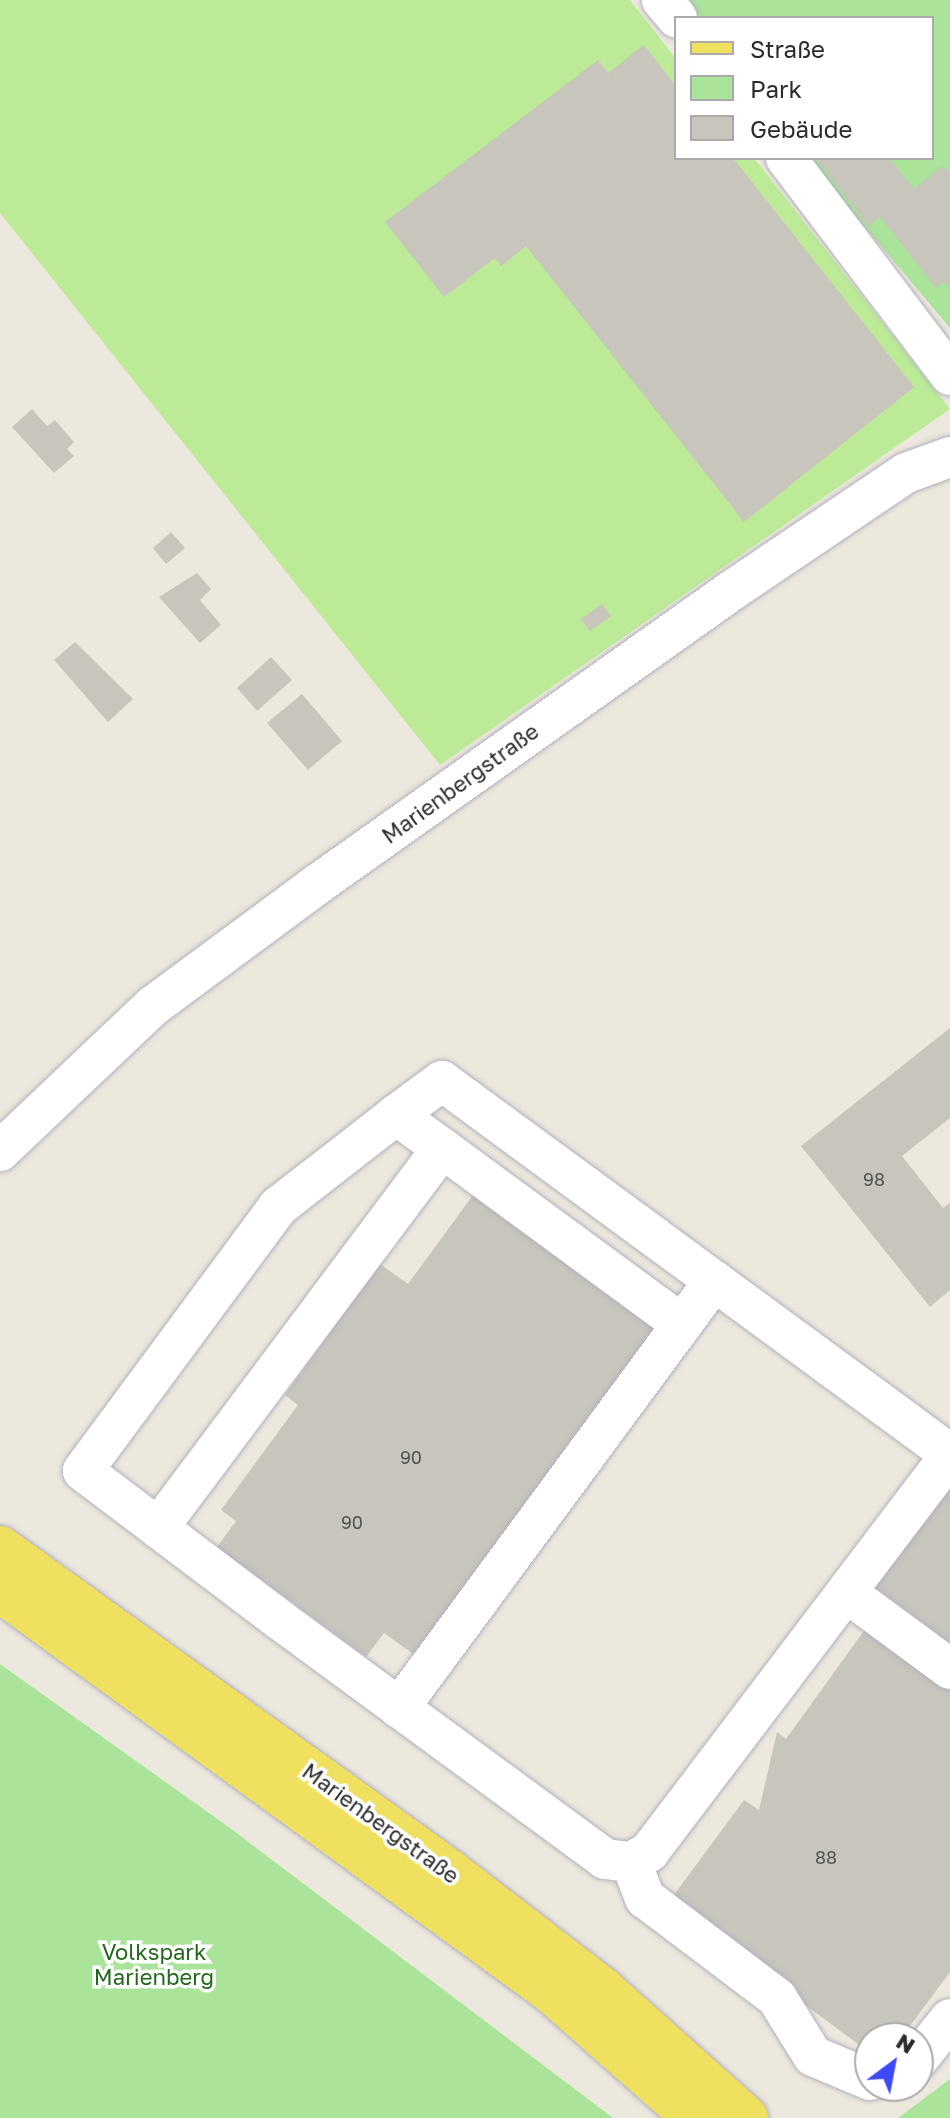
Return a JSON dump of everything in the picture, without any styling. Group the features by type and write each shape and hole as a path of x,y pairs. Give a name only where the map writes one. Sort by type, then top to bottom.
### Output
{"main road":[{"name":"Marienbergstraße","path":"0,1548 450,1872 613,1998 746,2118"},
{"name":"Marienbergstraße","path":"0,1590 398,1876 583,2017 695,2118"},
{"path":"398,1876 450,1872"}],"street":[{"path":"662,0 675,16"},
{"path":"788,160 950,375"},
{"name":"Marienbergstraße","path":"3,1140 153,1006 315,886 781,557 906,473 950,457"},
{"path":"442,1081 950,1455 649,1852 631,1862 605,1859 83,1471 278,1207 396,1115 442,1081"},
{"path":"396,1115 682,1324"},
{"path":"158,1528 442,1148"},
{"path":"399,1708 714,1281"},
{"path":"847,1593 950,1669"},
{"path":"631,1862 645,1898 777,1998 813,2056 854,2073"},
{"path":"934,2039 950,2019"}],"green space":[{"path":"0,0 630,0 674,56 674,160 756,160 950,409 440,765 0,213"},
{"path":"675,0 950,0 950,328 809,160 934,160 934,16 688,16"},
{"name":"Volkspark Marienberg","path":"0,1664 230,1828 613,2118 0,2118"},
{"path":"950,2079 950,2118 898,2118 919,2102 934,2102 934,2091"}],"building":[{"path":"644,45 674,83 674,160 735,160 914,387 744,522 526,246 501,266 495,258 444,297 385,222 598,60 608,73"},
{"path":"818,160 891,160 914,189 943,165 950,174 950,290 944,282 936,288 880,217 869,226"},
{"path":"32,409 47,426 55,420 74,442 67,449 74,456 54,473 12,427"},
{"path":"171,532 185,548 166,564 153,548"},
{"path":"197,573 211,589 200,600 221,625 200,643 159,597"},
{"path":"602,604 611,616 590,631 581,619"},
{"path":"75,642 133,699 108,722 54,660"},
{"path":"271,657 292,680 257,711 237,688"},
{"path":"302,694 342,741 308,770 267,723"},
{"path":"950,1028 950,1118 902,1156 943,1208 950,1203 950,1290 930,1307 801,1146"},
{"path":"479,1187 663,1321 416,1656 384,1633 366,1657 217,1547 236,1521 221,1510 298,1405 285,1395 380,1264 408,1284"},
{"path":"950,1474 950,1643 869,1583"},
{"path":"866,1628 950,1690 950,1972 913,2022 854,2022 854,2041 668,1903 744,1800 759,1810 777,1732 786,1739"}]}
